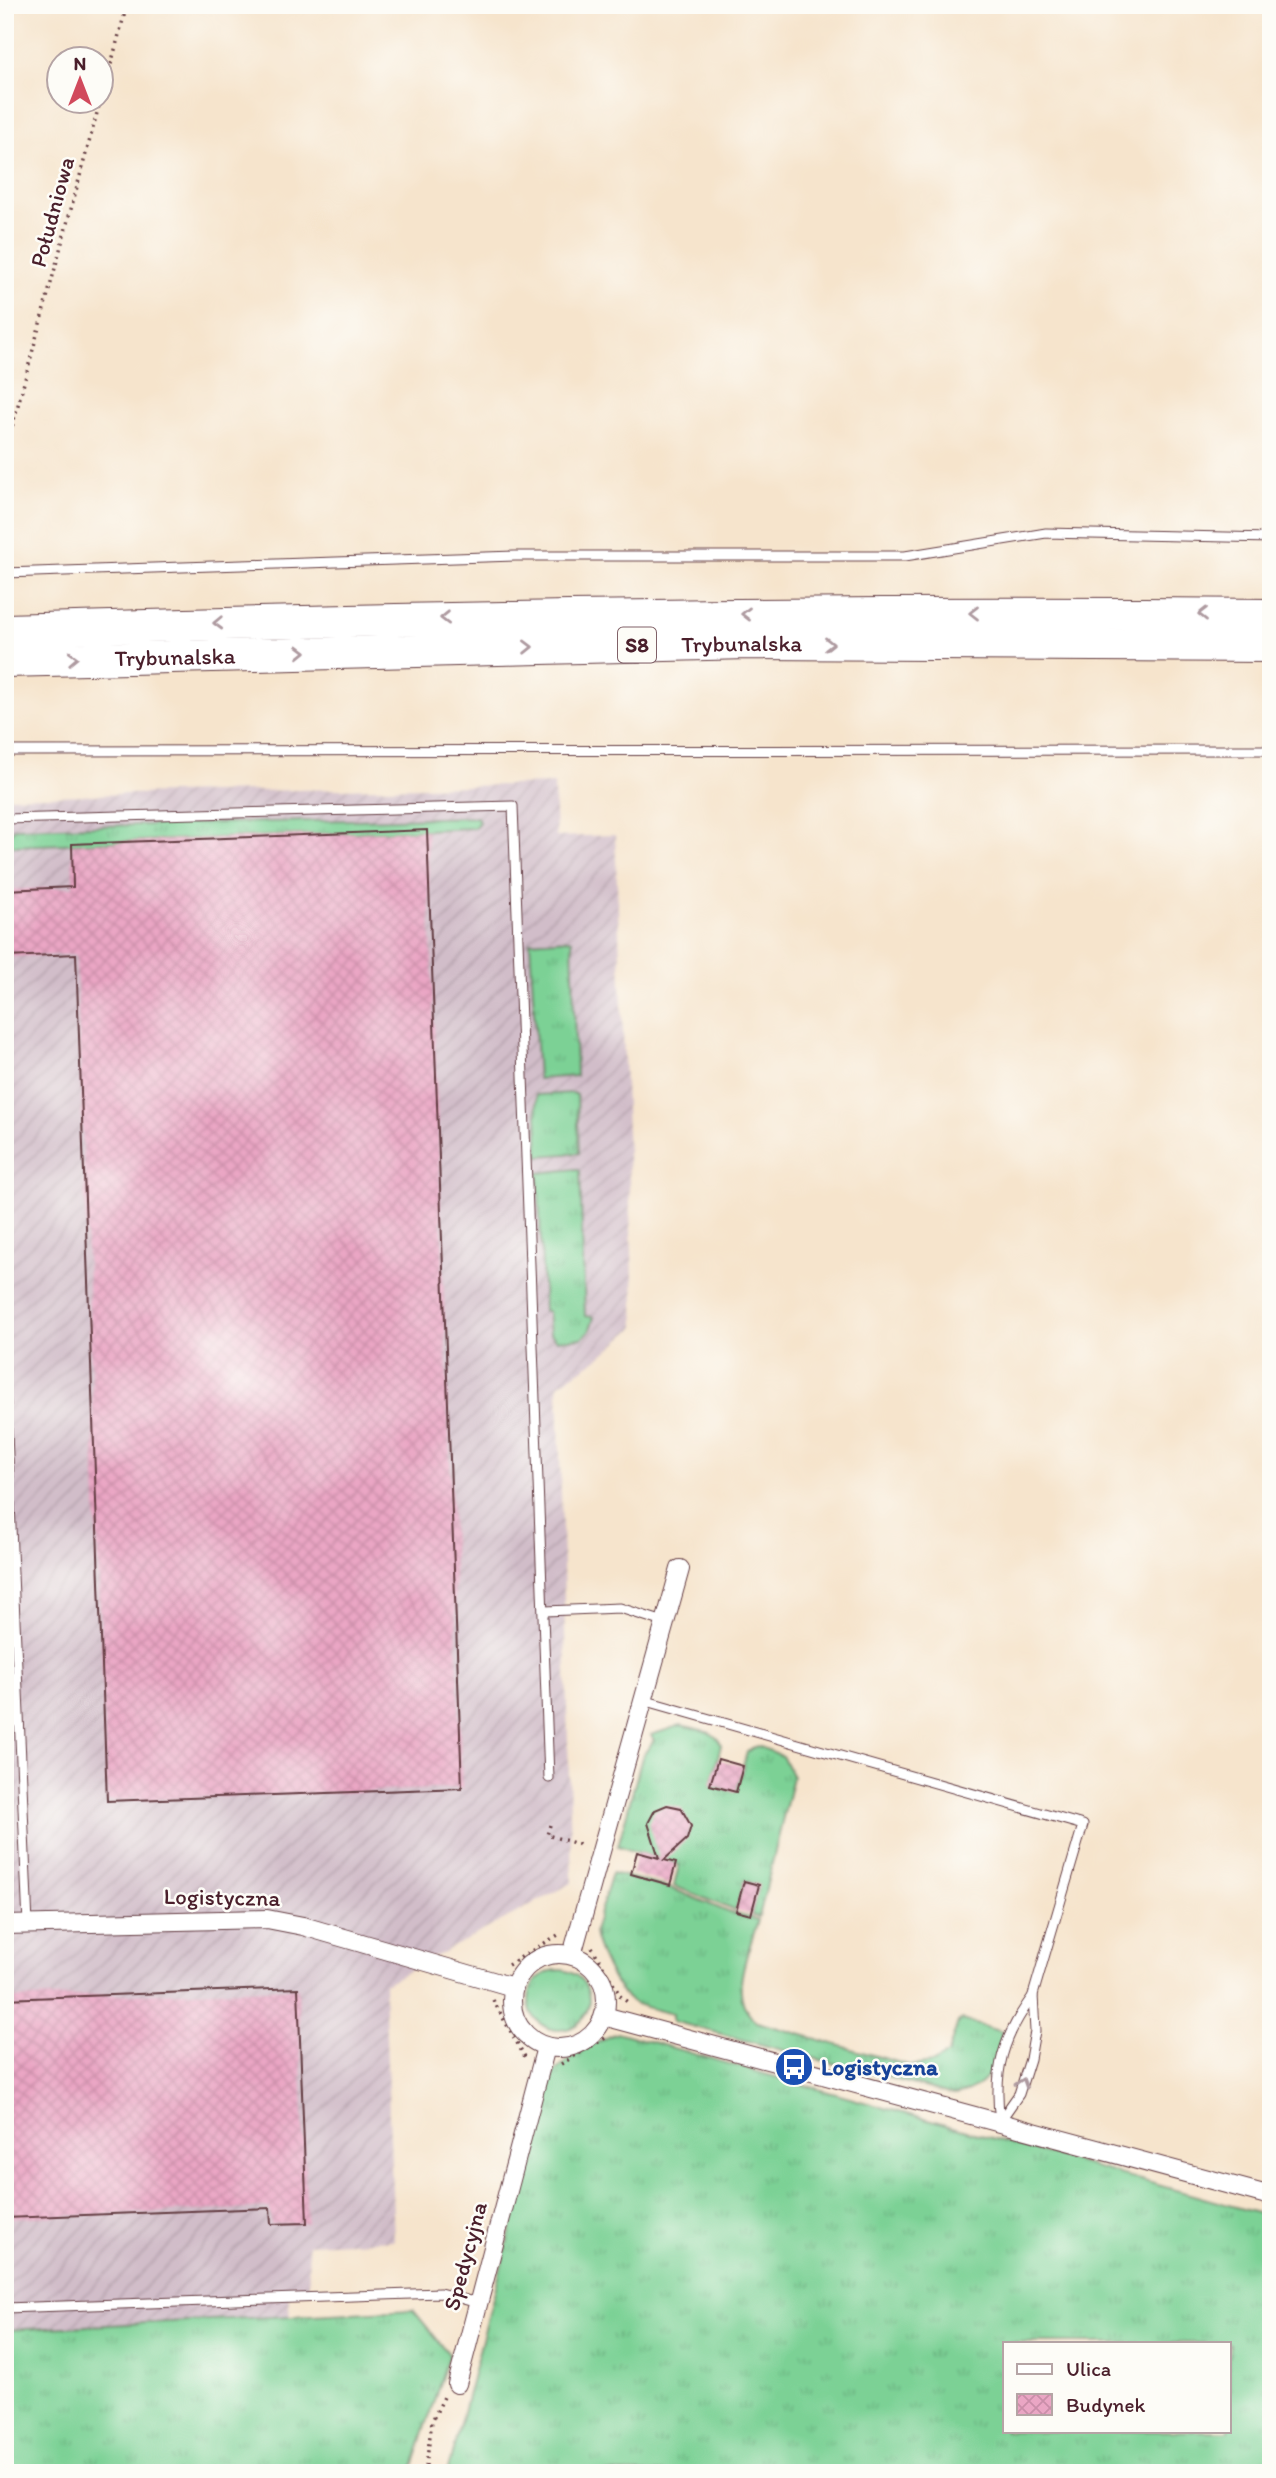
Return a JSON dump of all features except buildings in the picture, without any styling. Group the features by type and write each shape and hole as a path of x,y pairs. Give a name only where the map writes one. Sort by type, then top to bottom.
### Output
{"highway":[{"name":"Trybunalska","path":"5,630 332,620 1042,613 1271,615"},
{"name":"Trybunalska","path":"5,661 748,643 1269,646"}],"street":[{"path":"572,1955 680,1569"},
{"name":"Logistyczna","path":"5,1925 267,1919 303,1926 513,1987"},
{"path":"572,1955 584,1961 601,1979 606,2003 604,2016 587,2039 560,2048 546,2047 521,2030 511,2002 513,1987 525,1968 543,1956 572,1955"},
{"path":"604,2016 1271,2196"},
{"name":"Spedycyjna","path":"457,2384 546,2047"}],"lane":[{"path":"5,573 515,556 905,556 1046,533 1271,538"},
{"path":"5,751 1271,750"},
{"path":"5,819 513,806 545,1611 549,1778"},
{"path":"5,1386 28,1924"},
{"path":"545,1611 620,1608 664,1622"},
{"path":"643,1700 1083,1825 1034,1995 1035,2031 1030,2059 1019,2094 1000,2121"},
{"path":"1000,2121 996,2085 999,2070 1011,2027 1034,1995"},
{"path":"5,2308 440,2293 478,2303"}],"path":[{"name":"Południowa","path":"116,46 127,5"},
{"name":"Południowa","path":"5,453 97,116"},
{"path":"550,1825 547,1835 579,1844 584,1852"},
{"path":"503,1967 552,1941 561,1932"},
{"path":"591,1937 593,1947 621,1997 635,2006"},
{"path":"490,1997 523,2049 526,2065"},
{"path":"425,2473 432,2421 443,2398 457,2384"}],"shaded area":[{"path":"554,784 556,837 615,835 635,1327 600,1357 558,1385 572,1883 384,1984 394,2240 308,2244 309,2287 288,2286 290,2321 5,2332 5,797"}],"green space":[{"path":"477,817 479,822 474,828 13,846 8,837 14,828"},
{"path":"572,940 576,1076 538,1079 530,942"},
{"path":"536,1095 577,1095 579,1153 539,1156"},
{"path":"576,1169 580,1171 585,1316 594,1317 589,1332 582,1338 557,1340 550,1333 548,1311 544,1311 538,1173"},
{"path":"681,1725 710,1733 721,1745 711,1785 736,1792 747,1752 758,1746 782,1756 793,1777 759,1917 751,1915 758,1885 744,1881 736,1911 674,1886 679,1865 618,1846 642,1757 654,1740 651,1735"},
{"path":"612,1873 673,1889 728,1912 758,1920 745,1960 741,1988 747,2012 757,2022 911,2066 934,2063 948,2053 958,2022 962,2020 1002,2032 994,2064 983,2081 954,2095 672,2021 672,2014 634,2003 624,1995 612,1978 595,1938 594,1931"},
{"path":"553,1970 565,1970 584,1983 589,2000 587,2012 576,2025 565,2030 553,2030 534,2017 529,2006 529,1994 542,1975"},
{"path":"620,2033 1271,2217 1271,2473 447,2473 551,2077 572,2057"},
{"path":"413,2310 449,2354 411,2473 5,2473 5,2330"}],"place":[{"name":"Logistyczna","path":"794,2067"}]}
